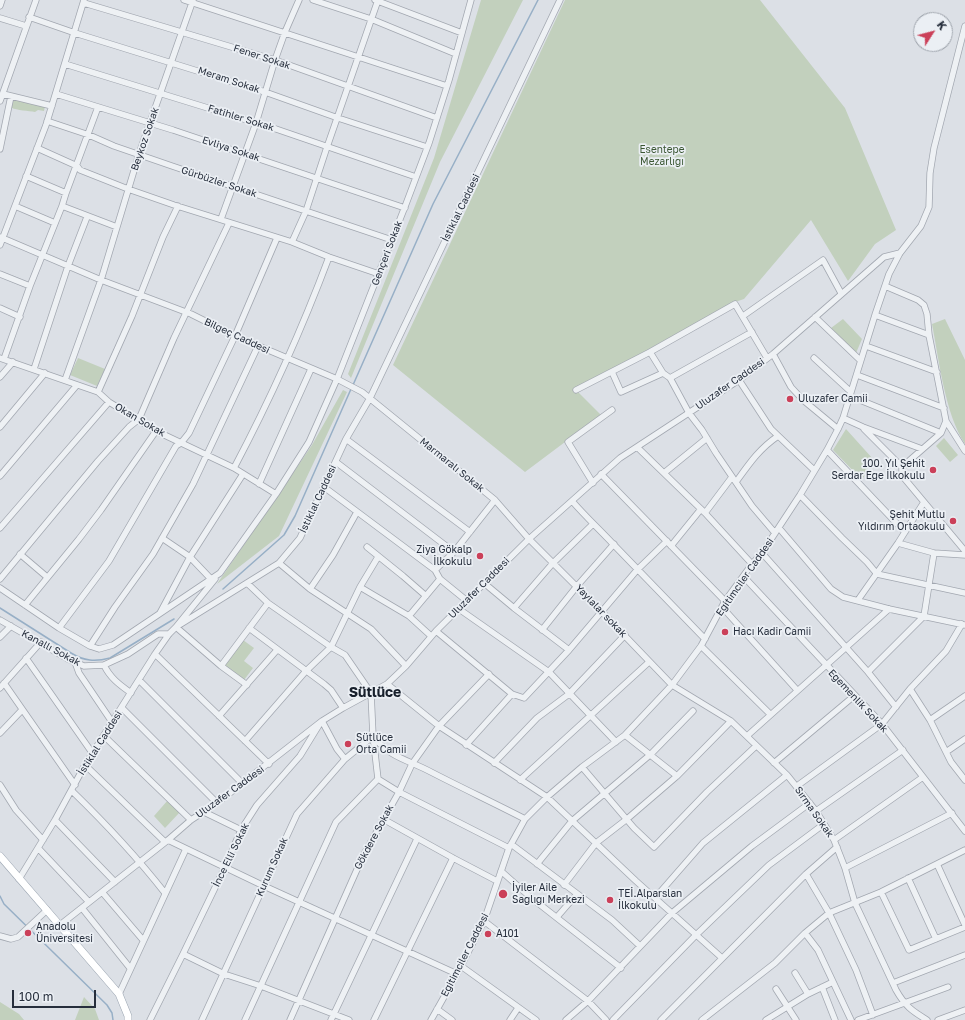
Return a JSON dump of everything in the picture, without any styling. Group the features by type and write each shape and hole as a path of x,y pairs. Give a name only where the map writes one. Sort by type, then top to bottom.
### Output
{"main road":[{"path":"0,855 119,994 128,1016 128,1020"}],"street":[{"path":"0,6 2,0"},
{"path":"0,102 36,0"},
{"path":"184,0 192,1 359,56 412,76 447,86"},
{"path":"221,219 256,123 275,60 299,0"},
{"path":"313,0 371,19 456,54"},
{"path":"292,242 306,211 377,0 462,33"},
{"name":"Gençeri Sokak","path":"176,627 220,573 276,494 309,442 337,379 405,208 437,118 472,0"},
{"name":"İstiklal Caddesi","path":"19,879 72,791 85,765 169,634 176,627 279,563 300,538 346,439 370,398 560,0"},
{"path":"0,245 47,121 84,1"},
{"name":"Fener Sokak","path":"84,1 275,60 437,118"},
{"name":"Beykoz Sokak","path":"65,380 101,280 139,154 192,1"},
{"name":"Meram Sokak","path":"29,17 75,33 265,92 427,147"},
{"path":"0,18 26,26"},
{"name":"Eğitimciler Caddesi","path":"431,1020 457,974 484,920 510,846 525,819 547,797 582,767 625,735 672,685 701,646 724,604 777,531 828,450 843,418 857,375 860,360 866,346 885,286 900,253 921,226 929,207 930,173 934,148 965,26"},
{"name":"Fatihler Sokak","path":"65,64 256,123 416,177"},
{"path":"3,94 52,106"},
{"name":"Evliya Sokak","path":"56,94 317,177 405,208"},
{"path":"0,149 11,96"},
{"path":"0,105 9,107"},
{"path":"2,358 20,317 30,286 89,135 98,107"},
{"name":"Gürbüzler Sokak","path":"47,121 89,135 114,146 392,240"},
{"path":"37,148 76,166 80,170 128,189 292,242 328,257 379,274"},
{"path":"26,176 66,193"},
{"path":"15,206 55,223"},
{"path":"62,206 116,227"},
{"path":"98,392 141,296 163,237 178,206"},
{"path":"34,370 68,266 87,217"},
{"path":"0,579 98,462 129,427 139,419 186,312 229,222"},
{"path":"2,238 42,256"},
{"path":"59,628 109,561 176,446 181,443 189,433 235,336 277,238"},
{"name":"Uluzafer Caddesi","path":"60,925 167,841 191,820 218,803 322,721 387,684 406,666 431,636 529,539 620,458 739,380 773,354 884,257 900,253"},
{"name":"Bilgeç Caddesi","path":"42,256 141,296 186,312 235,336 337,379 362,392 370,398"},
{"path":"234,468 257,425 287,358 318,287 328,257"},
{"path":"743,316 823,260 841,293"},
{"path":"0,274 30,286"},
{"path":"885,286 918,300 924,305 927,314 929,335 946,421 965,451"},
{"path":"576,390 650,352 735,304 767,358"},
{"path":"0,308 20,317"},
{"path":"875,315 929,335"},
{"path":"815,317 860,360"},
{"path":"670,378 752,332"},
{"path":"90,646 115,607 149,560 193,484 258,346"},
{"path":"866,346 937,372"},
{"path":"650,352 663,373 670,378 689,412 752,506 831,589 843,597 889,609 964,625 946,651 910,689 882,724 797,786"},
{"path":"773,354 791,387 803,400 838,429"},
{"name":"Okan Sokak","path":"2,358 98,392 109,402 139,419 156,431 234,468 276,494"},
{"path":"814,358 851,394 942,433"},
{"path":"0,377 13,362"},
{"path":"259,484 311,369"},
{"path":"612,372 621,392 663,373"},
{"path":"0,427 45,374"},
{"path":"857,375 944,408"},
{"path":"739,380 763,418 778,436 814,470"},
{"path":"0,476 77,385"},
{"name":"Marmaralı Sokak","path":"370,398 495,500 529,539"},
{"path":"0,528 109,402"},
{"path":"593,483 568,442 612,410"},
{"path":"843,418 922,449"},
{"path":"902,467 942,433 946,421"},
{"path":"863,427 902,467 904,478 965,551"},
{"path":"25,605 101,510 156,431"},
{"path":"736,482 758,452 766,444 778,436"},
{"path":"664,473 707,438"},
{"path":"346,439 470,532"},
{"path":"637,447 703,511 752,564"},
{"path":"828,450 905,532"},
{"path":"336,462 454,552"},
{"path":"159,614 190,557 243,474"},
{"path":"601,474 669,544 724,604 797,690"},
{"path":"436,631 512,694 524,698 569,650 637,570 669,544 703,511 732,477"},
{"path":"324,487 435,570 440,579 467,600"},
{"path":"800,495 867,562 877,574 965,593"},
{"path":"435,570 454,552 495,500"},
{"path":"572,501 705,639"},
{"path":"858,600 898,543 924,502"},
{"path":"310,589 333,555 357,512"},
{"path":"514,608 553,563 593,524"},
{"path":"162,538 190,557 211,579"},
{"name":"Yaylalar sokak","path":"529,539 672,685"},
{"path":"898,543 934,553 965,555"},
{"path":"542,630 576,586 614,544"},
{"path":"368,547 426,596"},
{"path":"762,553 868,672 896,707"},
{"path":"868,672 924,616 934,553"},
{"path":"20,554 47,577"},
{"path":"245,741 306,671 331,646 360,587 378,557"},
{"path":"279,563 310,589 347,615 371,629 406,666"},
{"path":"0,588 59,628 90,646 99,649 113,645 220,573"},
{"name":"Egemenlik Sokak","path":"744,577 854,696 882,724 965,831"},
{"path":"409,616 440,579"},
{"path":"247,583 268,603 345,655 371,693 373,736 378,779"},
{"path":"484,583 569,650"},
{"path":"360,587 409,616 431,636"},
{"path":"221,666 268,603"},
{"path":"459,609 549,672 616,742"},
{"path":"747,736 889,609"},
{"name":"Kanallı Sokak","path":"0,620 84,666 104,665 128,654 158,634 169,634"},
{"path":"0,637 11,626"},
{"path":"176,627 221,666 247,684"},
{"path":"249,628 331,690 343,708"},
{"path":"494,763 537,718 569,694 625,636"},
{"path":"41,642 2,686 22,710 75,784"},
{"path":"701,646 770,714"},
{"path":"220,716 277,650"},
{"path":"155,654 269,764"},
{"path":"26,658 93,754"},
{"path":"75,662 79,673 112,722"},
{"path":"520,780 650,662"},
{"path":"104,665 108,674 118,684 131,693"},
{"name":"Gökdere Sokak","path":"290,1020 363,856 399,792 412,764 439,726 489,674"},
{"path":"139,680 242,783"},
{"path":"387,684 439,726 547,797 655,898 722,958"},
{"name":"Sırma Sokak","path":"672,685 731,721 787,775 810,803 834,840 856,903 903,1003 913,1012 927,1020"},
{"path":"910,689 930,720 951,762 963,773 965,780"},
{"path":"466,745 512,694"},
{"path":"774,763 854,696"},
{"path":"930,720 965,696"},
{"path":"122,708 218,803"},
{"path":"0,734 22,710"},
{"path":"537,864 572,821 651,754 693,711"},
{"path":"322,721 337,749 345,759"},
{"name":"İnce Elli Sokak","path":"150,1020 184,954 241,830 257,805 300,756 322,721"},
{"path":"564,885 596,843 627,819 677,776 731,721"},
{"path":"625,735 677,776"},
{"path":"104,736 191,820"},
{"path":"373,736 380,744 398,758 427,769 525,819"},
{"name":"Kurum Sokak","path":"202,1020 297,814 345,759 373,736"},
{"path":"946,752 965,739"},
{"path":"582,767 634,828 654,847 707,792 756,746"},
{"path":"816,811 903,750"},
{"path":"85,765 167,841 406,952 457,974"},
{"path":"655,898 703,844 787,775"},
{"path":"834,840 923,777"},
{"path":"378,779 399,792 510,846 537,864 612,920 640,946"},
{"path":"245,1020 336,822 378,779"},
{"path":"0,785 16,810 43,840"},
{"path":"72,791 140,861 165,893"},
{"path":"566,1020 588,1001 621,968 672,913 752,846 810,803"},
{"path":"204,812 241,830"},
{"path":"845,868 952,813"},
{"path":"383,819 417,839 497,881"},
{"path":"55,820 115,882"},
{"path":"613,1020 696,935 769,865 824,824"},
{"path":"331,1020 417,839"},
{"path":"661,1020 806,874 837,847"},
{"path":"38,848 89,902"},
{"path":"119,994 186,849"},
{"path":"702,1020 775,963 805,933 829,913 881,892 965,850"},
{"path":"374,1020 453,858"},
{"path":"881,892 909,950 965,926 937,864"},
{"path":"501,871 529,896 621,968"},
{"path":"806,874 829,913 856,970 873,1015"},
{"path":"908,878 936,939"},
{"path":"102,892 143,940"},
{"path":"557,918 577,894"},
{"path":"82,908 130,968"},
{"path":"0,936 13,939 22,934 47,910"},
{"path":"484,920 588,1001 606,1020"},
{"path":"805,933 818,950 851,1020"},
{"path":"184,954 224,974 261,986 298,1002 334,1013 349,1020"},
{"path":"893,984 965,955"},
{"path":"461,966 536,1020"},
{"path":"795,973 808,994"},
{"path":"766,1020 808,994 833,982"},
{"path":"822,987 835,1020"},
{"path":"858,1020 948,987"},
{"path":"776,989 796,1020"},
{"path":"510,1020 518,1008"},
{"path":"437,1009 452,1020"},
{"path":"938,1020 965,1010"}],"green space":[{"path":"481,0 523,0 440,162 351,378 348,374 434,158"},
{"name":"Esentepe Mezarlığı","path":"565,0 760,0 845,108 896,230 875,244 848,281 811,220 744,299 735,302 576,390 601,415 525,472 393,365"},
{"path":"12,97 45,106 44,111 38,110 35,112 12,108"},
{"path":"843,319 862,339 856,353 831,328"},
{"path":"945,319 965,360 965,444 952,418 940,370 932,324"},
{"path":"78,358 105,369 97,386 70,375"},
{"path":"343,390 347,392 279,536 217,584 312,445"},
{"path":"846,429 873,459 862,480 833,450"},
{"path":"944,438 958,455 950,462 936,446"},
{"path":"243,640 254,648 244,661 253,668 244,680 224,665"},
{"path":"168,800 180,812 165,828 154,816"},
{"path":"84,997 95,1009 99,1020 75,1020"},
{"path":"0,1002 19,1014 24,1020 0,1020"}],"waterway":[{"path":"353,385 433,204 538,0"},
{"path":"223,589 284,535 295,516 351,389"},
{"path":"0,608 71,653 80,658 90,660 110,658 174,619"},
{"path":"0,896 4,904 107,1005 112,1013 113,1020"}],"place":[{"name":"Uluzafer Camii","path":"790,399"},
{"name":"100. Yıl Şehit Serdar Ege İlkokulu","path":"933,470"},
{"name":"Şehit Mutlu Yıldırım Ortaokulu","path":"953,521"},
{"name":"Ziya Gökalp İlkokulu","path":"480,556"},
{"name":"Hacı Kadir Camii","path":"725,632"},
{"name":"Sütlüce Orta Camii","path":"348,744"},
{"name":"İyiler Aile Sağlığı Merkezi","path":"503,894"},
{"name":"TEİ.Alparslan İlkokulu","path":"610,900"},
{"name":"Anadolu Üniversitesi","path":"28,933"},
{"name":"A101","path":"488,934"}],"district":[{"name":"Sütlüce","path":"375,693"}]}
